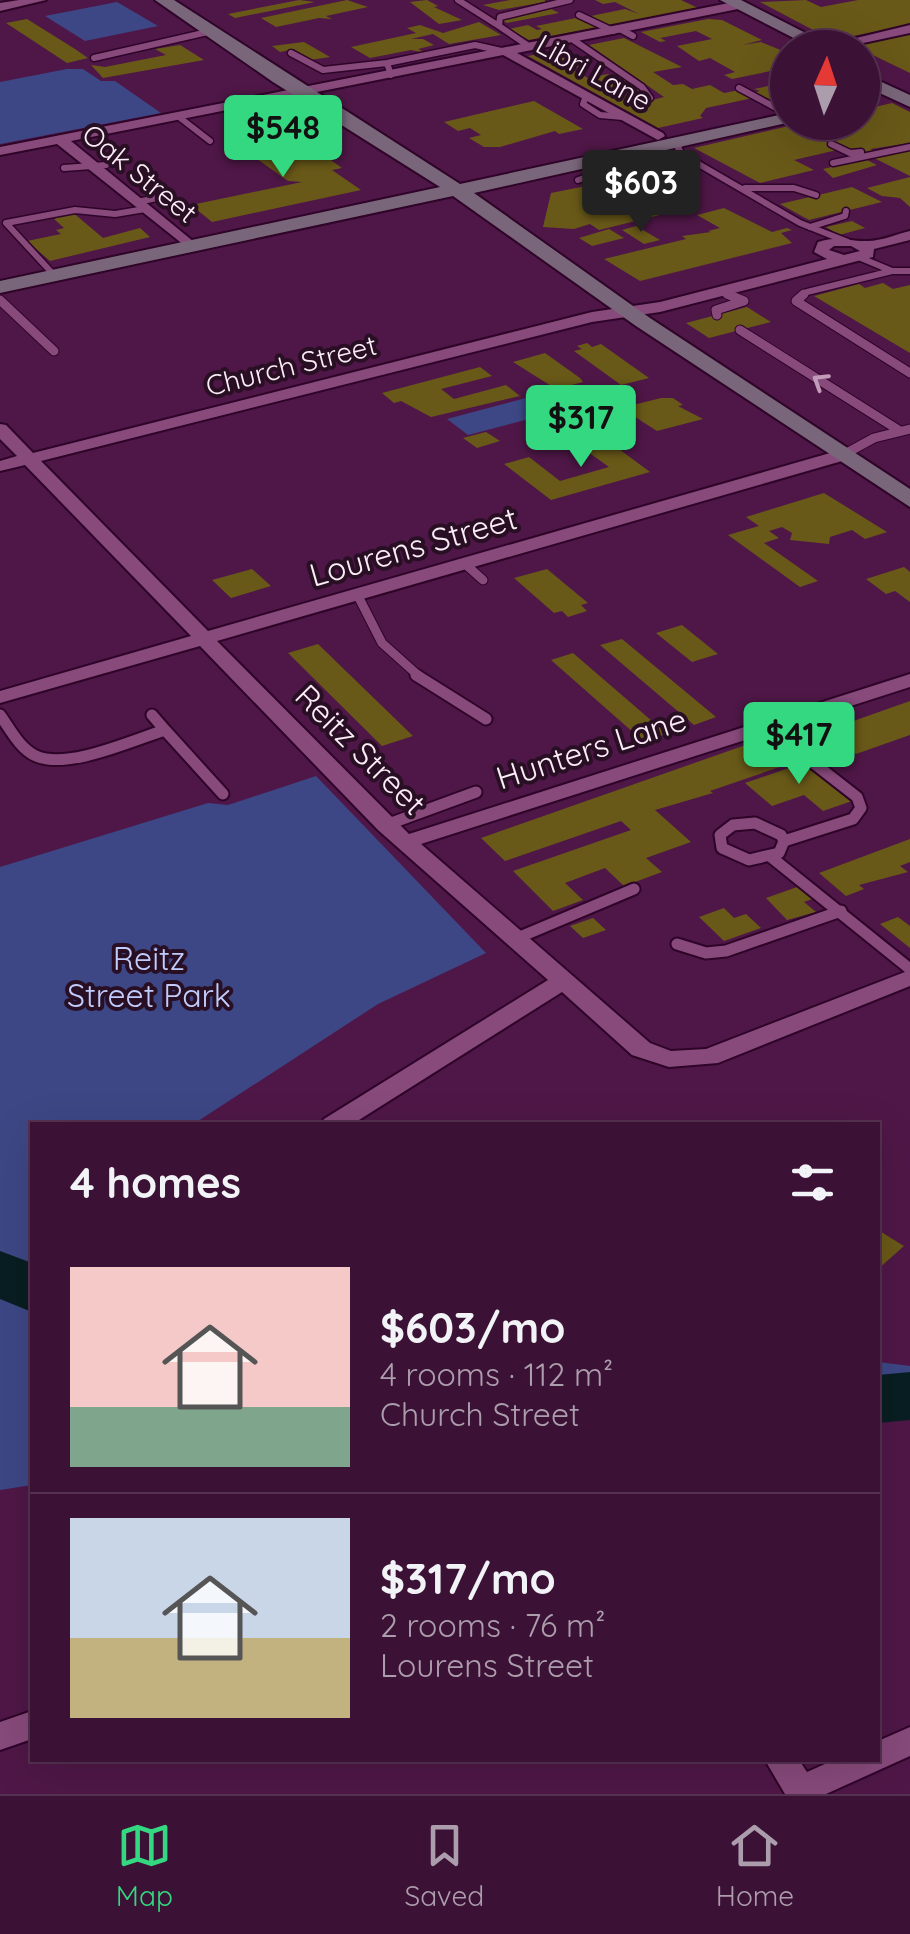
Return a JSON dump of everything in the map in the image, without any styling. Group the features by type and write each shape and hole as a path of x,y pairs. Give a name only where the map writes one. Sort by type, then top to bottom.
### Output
{"main road":[{"path":"163,0 451,186 626,310 910,500"},
{"path":"704,0 730,5 787,30"},
{"path":"730,5 771,30"},
{"path":"0,287 420,195 658,136 770,115"},
{"path":"451,186 610,158 770,116"}],"street":[{"path":"0,8 40,0"},
{"name":"Oak Street","path":"0,151 354,82 389,69 622,32 730,5"},
{"path":"880,35 910,29"},
{"name":"Libri Lane","path":"506,52 658,136"},
{"path":"263,100 282,90 282,80"},
{"path":"330,107 327,100 332,92 354,82"},
{"name":"Oak Street","path":"60,140 100,166 188,245"},
{"name":"Church Street","path":"0,466 596,316 843,260 858,249 910,236"},
{"name":"Church Street","path":"821,252 826,244 858,249"},
{"name":"Church Street","path":"626,310 821,252 843,260"},
{"name":"Reitz Street","path":"0,429 386,825 641,1049 669,1059 709,1057 910,977"},
{"name":"Lourens Street","path":"0,697 843,455"},
{"name":"Hunters Lane","path":"406,842 910,680"},
{"path":"338,1122 562,982"},
{"path":"0,1736 30,1726"},
{"path":"880,1755 910,1741"},
{"path":"782,1762 802,1792 864,1762"}],"lane":[{"path":"458,0 530,47"},
{"path":"499,26 498,19 506,13 570,0"},
{"path":"579,15 622,32"},
{"path":"94,58 164,44 207,28"},
{"path":"572,39 642,87 650,98"},
{"path":"290,53 324,70 389,69"},
{"path":"739,88 770,104"},
{"path":"179,117 210,141"},
{"path":"198,132 213,129"},
{"path":"681,142 678,148 683,155 892,271"},
{"path":"832,144 850,153 890,151"},
{"path":"832,163 910,146"},
{"path":"578,180 614,169 610,158"},
{"path":"64,168 100,166"},
{"path":"740,188 786,188 816,195"},
{"path":"54,275 6,223 76,210 115,214 162,197"},
{"path":"810,227 845,216 846,211"},
{"path":"910,271 892,271 808,292 796,301 910,374"},
{"path":"714,292 730,293 744,301 716,310 717,315"},
{"path":"0,300 54,351"},
{"path":"740,330 905,430"},
{"path":"843,455 874,438 905,430"},
{"path":"464,563 483,580"},
{"path":"357,594 370,611 376,634 387,650 486,720"},
{"path":"0,715 32,755 48,760 66,759 165,730"},
{"path":"152,715 223,794"},
{"path":"766,726 856,798 862,808 853,818 784,841"},
{"path":"386,825 476,792"},
{"path":"771,858 784,848 775,829 754,822 733,825 720,834 722,848 738,858 771,858 910,969"},
{"path":"514,939 634,889"},
{"path":"677,944 706,953 726,951 841,911"}],"green space":[{"path":"117,2 158,26 85,41 45,16"},
{"path":"83,69 101,81 115,81 161,113 0,144 0,82"},
{"path":"526,398 548,414 468,435 447,419"},
{"name":"Reitz Street Park","path":"316,776 486,953 378,1004 197,1122 30,1122 30,1485 0,1490 0,867 208,803 228,805"},
{"path":"880,1362 910,1366 910,1415 880,1416"}],"building":[{"path":"299,0 315,2 235,18 228,14"},
{"path":"347,0 368,7 326,16 332,19 276,27 261,18"},
{"path":"427,0 462,20 439,24 410,2"},
{"path":"510,0 545,2 499,10 483,5"},
{"path":"595,0 681,0 698,8 609,26 591,16 625,9 639,14 615,2 603,4"},
{"path":"806,0 821,7 858,0 910,0 910,25 880,31 813,30 760,2"},
{"path":"551,9 559,13 507,23 502,20"},
{"path":"581,17 600,27 529,40 509,29 528,25 537,30 542,29 536,26"},
{"path":"27,19 88,58 67,63 6,23"},
{"path":"708,19 722,20 762,40 742,45 761,42 770,46 770,71 732,79 724,75 735,72 710,58 699,61 677,46 712,39 696,31 660,38 666,41 660,42 641,32"},
{"path":"479,22 501,35 449,44 433,34 411,39 423,39 434,45 418,49 426,53 411,50 370,58 351,47 416,33 407,28 420,25 443,33"},
{"path":"908,32 910,73 880,58 880,38"},
{"path":"624,38 682,67 653,72 673,85 683,84 692,89 710,85 724,93 739,90 753,98 706,108 700,116 703,118 658,128 528,56 551,51 581,67 571,69 588,78 608,74 621,78 639,88 636,89 641,91 625,94 641,103 664,97 589,45"},
{"path":"304,42 330,57 310,60 294,49 280,52 272,46"},
{"path":"180,45 204,60 103,78 91,65 105,67 166,55 155,49"},
{"path":"770,86 770,101 753,93 760,91 754,89"},
{"path":"534,101 583,129 559,134 555,131 500,147 484,147 469,138 481,135 470,128 458,131 444,122"},
{"path":"892,103 910,112 910,143 870,149 875,151 850,157 837,150 794,160 814,170 760,183 694,148 770,130 770,140 880,140 880,106"},
{"path":"297,136 342,168 332,170 361,190 212,222 191,205 302,182 288,181 239,146"},
{"path":"910,149 910,176 872,157"},
{"path":"865,159 877,165 833,178 823,169"},
{"path":"651,173 673,186 633,196 664,214 599,230 590,224 574,229 543,227 551,193"},
{"path":"910,177 910,207 900,198 882,196 867,188"},
{"path":"852,187 882,202 809,220 780,204"},
{"path":"724,208 772,232 792,230 781,233 792,243 640,281 604,259 686,239 682,236 711,232 708,231 720,228 697,215"},
{"path":"71,211 103,238 140,228 150,237 50,261 27,241 61,234 56,230 64,228 54,219"},
{"path":"852,221 865,228 839,235 826,227"},
{"path":"636,226 660,240 644,244 622,230"},
{"path":"609,229 624,238 592,246 579,238"},
{"path":"883,283 893,289 910,285 910,353 814,296 859,284 865,288"},
{"path":"747,307 771,322 709,338 686,323"},
{"path":"587,343 592,347 601,344 649,378 621,385 574,351"},
{"path":"545,353 583,382 556,389 513,362"},
{"path":"480,367 492,376 441,389 454,399 506,385 520,396 431,417 401,401 394,403 382,393"},
{"path":"673,398 683,405 678,406 703,419 657,431 632,415 607,422 591,408 624,399 633,405"},
{"path":"486,432 500,441 477,448 463,438"},
{"path":"600,435 650,472 551,500 504,464 529,457 560,481 609,467 574,442"},
{"path":"824,493 887,532 865,539 852,530 830,537 829,544 790,540 792,533 782,527 769,531 779,538 764,543 818,581 800,587 728,535 759,526 746,517"},
{"path":"904,567 910,572 910,602 895,591 886,594 866,579"},
{"path":"252,569 271,586 231,598 212,580"},
{"path":"547,569 588,603 581,605 587,611 568,617 562,611 554,613 514,578"},
{"path":"682,625 718,654 692,662 656,633"},
{"path":"622,639 716,717 694,725 600,645"},
{"path":"318,644 413,736 382,746 288,653"},
{"path":"573,653 667,734 643,741 551,660"},
{"path":"910,701 910,735 856,754 825,731"},
{"path":"774,735 803,759 655,810 691,842 646,858 662,872 624,886 605,868 565,883 583,900 553,911 513,871 631,830 621,821 505,861 481,838"},
{"path":"806,762 852,801 823,811 804,795 772,806 745,783"},
{"path":"910,839 910,862 900,866 908,872 859,885 864,889 846,896 819,873"},
{"path":"800,886 812,899 804,902 816,912 787,920 766,898"},
{"path":"724,908 734,918 746,914 761,928 724,941 699,917"},
{"path":"898,917 910,926 910,948 880,924"},
{"path":"593,918 606,930 583,938 570,926"},
{"path":"880,1231 904,1246 880,1267"}],"waterway":[{"path":"0,1272 30,1289"},
{"path":"880,1399 910,1396"}]}
